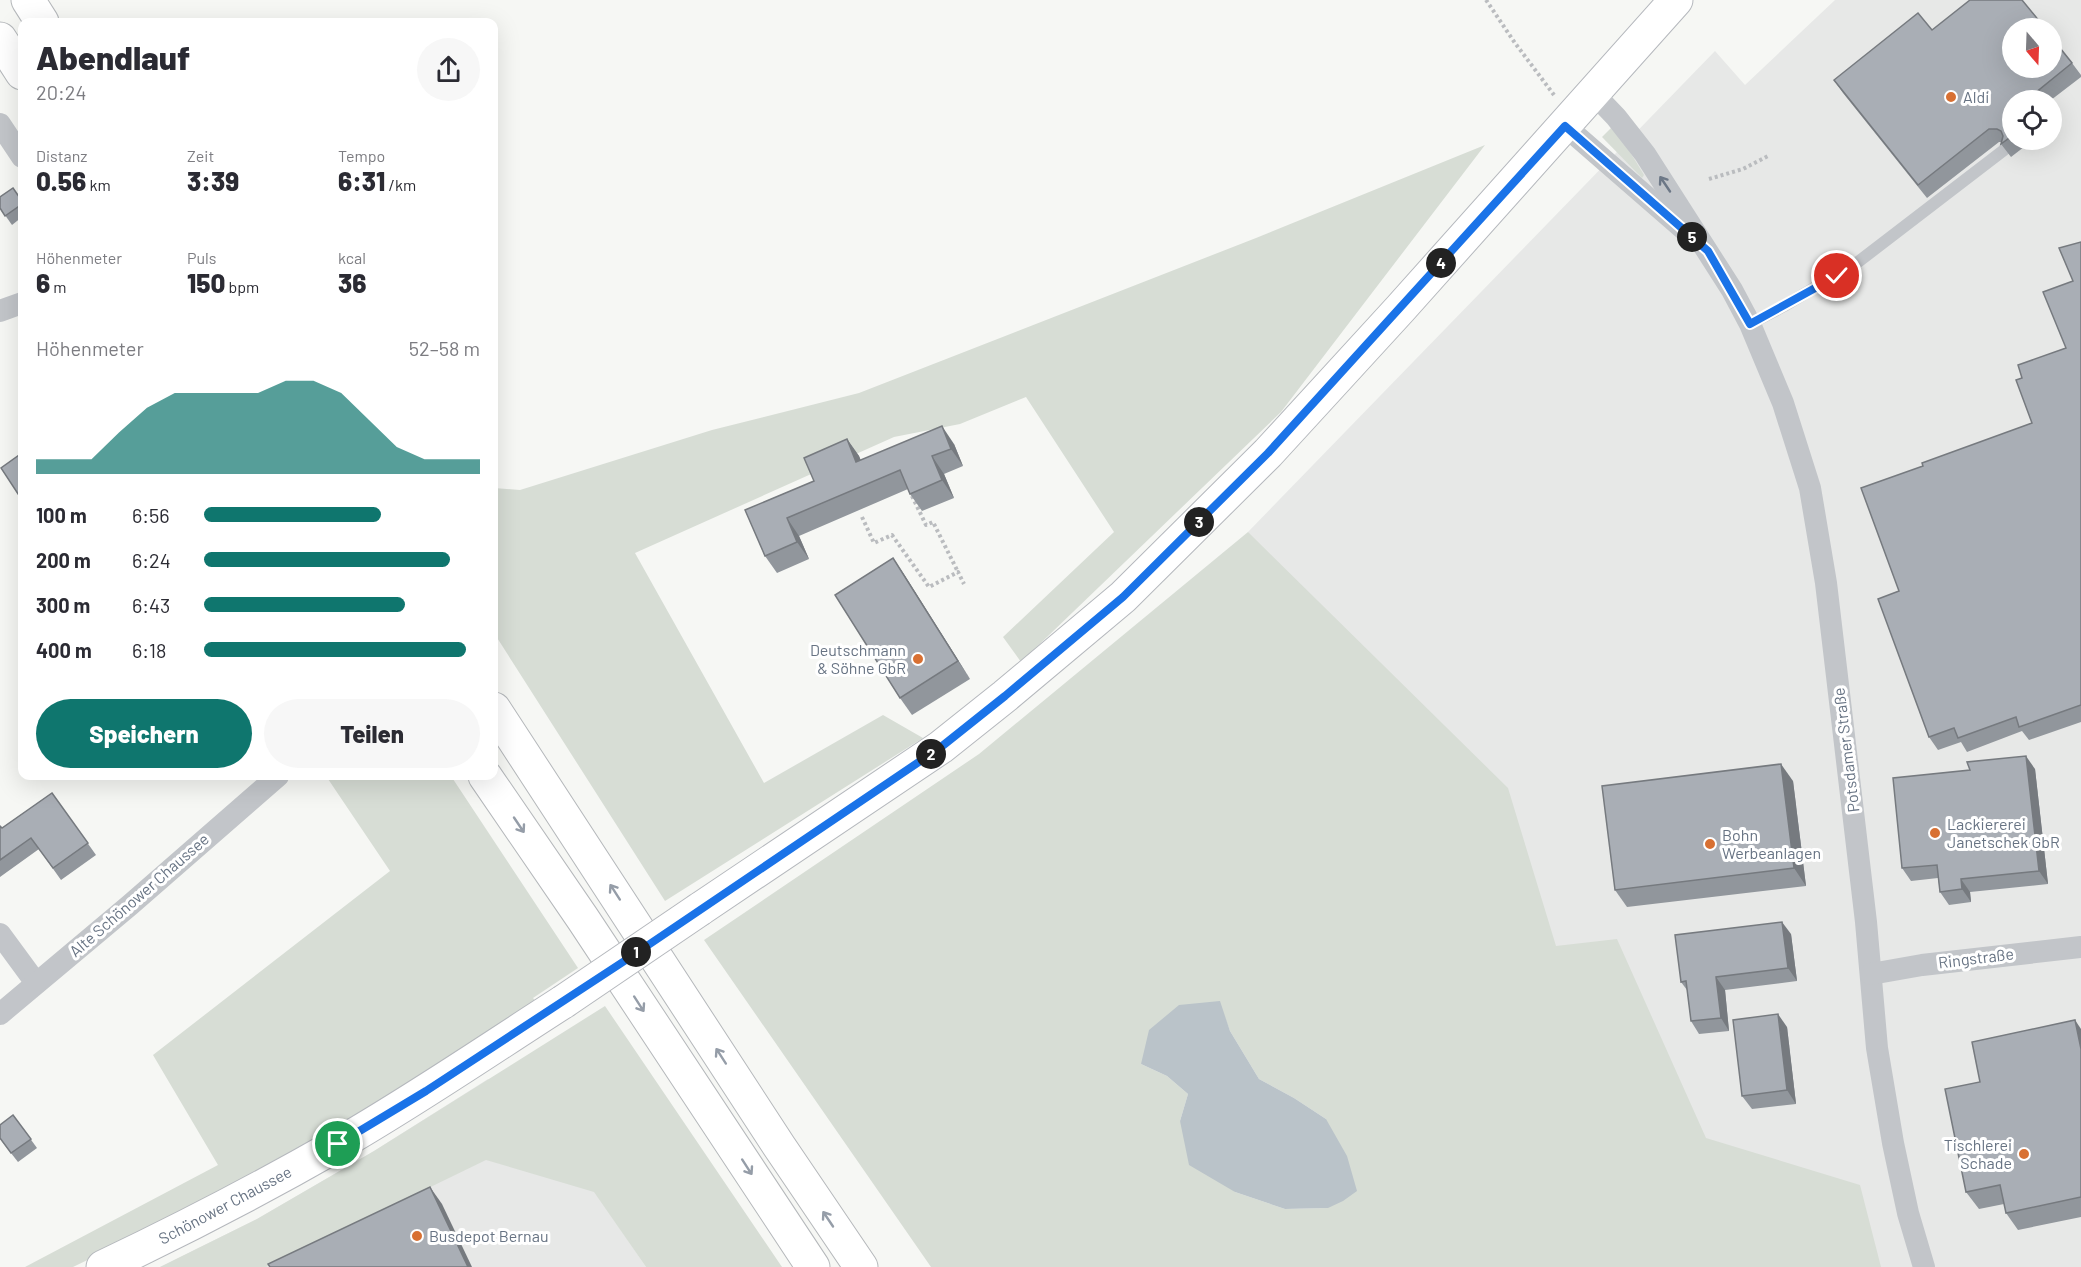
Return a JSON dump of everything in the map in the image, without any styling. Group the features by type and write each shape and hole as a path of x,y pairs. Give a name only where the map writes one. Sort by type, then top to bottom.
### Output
{"main road":[{"path":"28,0 39,18"},
{"name":"Schönower Chaussee","path":"103,1267 182,1230 338,1144 426,1091 563,1002 941,747 1005,696 1123,597 1268,453 1560,111 1594,94 1676,0"},
{"path":"0,39 18,67"},
{"path":"498,715 779,1146 861,1267"},
{"path":"488,780 583,919 813,1267"}],"street":[{"name":"Potsdamer Straße","path":"1594,94 1645,154 1708,251 1750,324 1783,403 1810,488 1826,583 1871,974 1877,1048 1893,1143 1908,1213 1924,1267"},
{"name":"Potsdamer Straße","path":"1560,111 1708,251"},
{"path":"0,124 18,151"},
{"path":"0,311 18,304"},
{"name":"Alte Schönower Chaussee","path":"0,1014 273,780"},
{"path":"0,934 36,983"},
{"name":"Ringstraße","path":"1871,974 1939,963 2081,947"}],"lane":[{"path":"1750,324 1858,262 2004,150"}],"path":[{"path":"1486,0 1560,111"},
{"path":"1709,179 1743,169 1768,156"},
{"path":"912,495 926,525 933,522 964,584"},
{"path":"862,517 874,543 892,535 929,587 958,572"}],"shaded area":[{"path":"1835,0 2081,0 2081,1267 1522,1267 1248,532 1715,51 1745,85"},
{"path":"1612,127 1644,175 1642,178 1602,137"},
{"path":"1485,145 1281,412 1021,662 1003,637 1114,532 1026,397 960,424 894,437 635,553 764,783 883,715 923,738 665,901 498,639 498,488 520,490 712,430 859,393 1256,238"},
{"path":"1248,532 1508,788 1556,946 1617,939 1706,1138 1860,1185 1881,1267 931,1267 704,940 979,754","holes":["1219,1002 1230,1031 1259,1079 1326,1119 1328,1208 1285,1209 1235,1192 1180,1121 1188,1094 1167,1076 1141,1064"]},
{"path":"329,780 454,780 578,968 533,998 538,1004 359,1119 226,1193 73,1267 25,1267 218,1165 153,1055 390,871"},
{"path":"1220,1001 1230,1031 1259,1079 1326,1119 1347,1156 1357,1191 1343,1201 1328,1208 1285,1209 1235,1192 1189,1165 1180,1121 1188,1094 1167,1076 1141,1064 1149,1030 1179,1005"},
{"path":"605,1006 782,1267 646,1267 594,1192 486,1160 266,1267 160,1267 257,1219 374,1151"},
{"path":"488,1079 595,1192 646,1267 160,1267 257,1219 374,1151"}],"building":[{"name":"Aldi","path":"1970,0 2022,0 2037,18 2002,18 2002,78 2054,78 2039,90 2002,90 2002,134 1997,129 1989,129 1918,185 1834,80 1918,13 1932,30"},
{"name":"Aldi","path":"2062,50 2072,63 2062,71"},
{"path":"13,188 18,195 18,207 5,216 0,208 0,197"},
{"path":"2081,242 2081,705 2019,727 2016,717 1958,738 1954,728 1929,737 1878,599 1899,591 1861,488 2032,423 2016,380 2022,378 2018,365 2066,348 2043,292 2073,281 2059,248"},
{"path":"942,426 951,449 932,456 942,480 910,494 900,470 787,518 797,542 765,556 745,510 814,481 804,458 847,439 856,462"},
{"path":"18,456 18,494 1,468"},
{"name":"Deutschmann & Söhne GbR","path":"893,558 958,661 900,698 835,595"},
{"path":"2026,756 2039,871 1961,879 1962,889 1940,892 1937,865 1902,868 1893,778 1970,770 1967,762"},
{"name":"Bohn Werbeanlagen","path":"1781,764 1794,868 1615,890 1602,786"},
{"path":"52,793 88,843 53,868 31,838 0,860 0,826 2,828"},
{"path":"1782,922 1788,968 1716,977 1721,1018 1691,1021 1686,981 1681,982 1675,935"},
{"path":"1778,1014 1787,1090 1742,1096 1733,1020"},
{"name":"Tischlerei Schade","path":"2075,1020 2081,1049 2081,1197 2006,1213 2000,1185 1966,1192 1945,1089 1980,1082 1972,1042"},
{"path":"13,1115 31,1139 11,1153 0,1138 0,1125"},
{"path":"430,1187 468,1267 270,1267 268,1264"}],"place":[{"name":"Aldi","path":"1951,97"},
{"name":"Deutschmann & Söhne GbR","path":"918,659"},
{"name":"Lackiererei Janetschek GbR","path":"1935,833"},
{"name":"Bohn Werbeanlagen","path":"1710,844"},
{"name":"Tischlerei Schade","path":"2024,1154"},
{"name":"Busdepot Bernau","path":"417,1236"}],"route":[{"path":"338,1144 426,1091 632,956 941,747 1005,696 1123,597 1268,453 1565,126 1708,251 1750,324 1837,276"}]}
